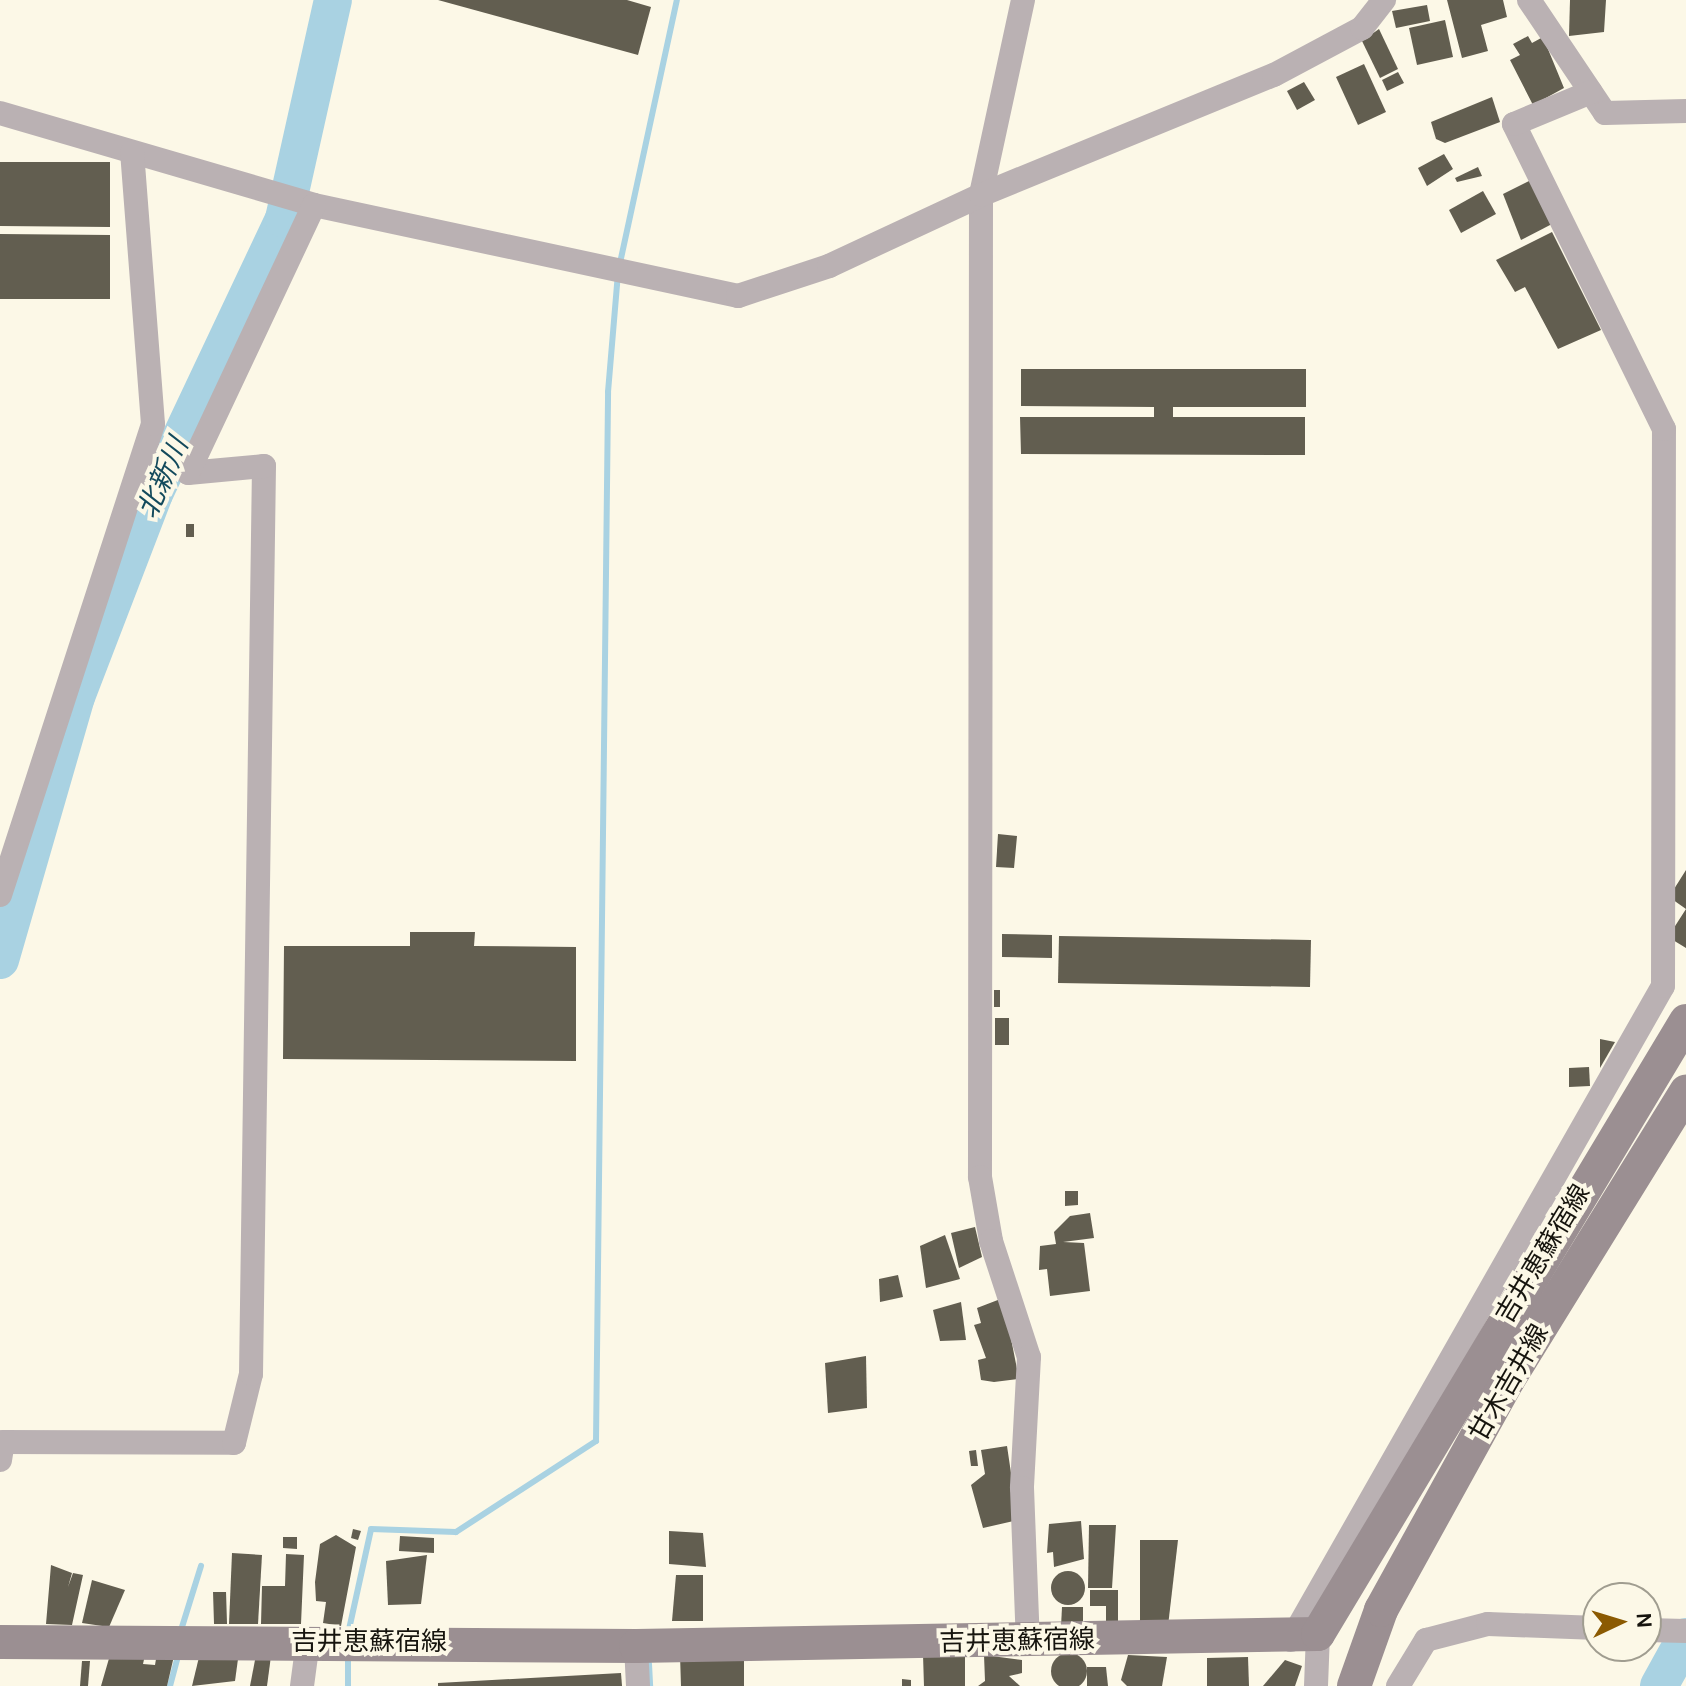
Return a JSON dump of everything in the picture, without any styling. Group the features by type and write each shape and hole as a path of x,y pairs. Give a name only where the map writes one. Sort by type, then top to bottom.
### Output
{"main road":[{"name":"吉井恵蘇宿線","path":"0,1642 334,1640 636,1646 1304,1637 1686,1021"},
{"name":"甘木吉井線","path":"1354,1686 1381,1610 1501,1394 1686,1092"}],"street":[{"path":"1023,0 981,195 980,1177 991,1241 1029,1357 1022,1488 1028,1641"},
{"path":"0,113 132,153 276,191 314,205 601,270 738,296 829,266 981,195 1274,75 1362,28 1384,0"},
{"path":"1529,0 1605,113 1686,111"},
{"path":"1316,1686 1304,1637 1663,986 1664,429 1514,124 1591,92"},
{"path":"0,895 153,424 132,153"},
{"path":"0,1460 3,1442 234,1443 251,1374 264,466 188,473 314,205"},
{"path":"1398,1686 1426,1640 1488,1624 1582,1627"},
{"path":"1662,1630 1686,1631"},
{"path":"302,1686 334,1640"},
{"path":"636,1646 638,1686"}],"building":[{"path":"438,0 627,0 651,7 638,55"},
{"path":"1447,0 1503,0 1507,17 1481,25 1488,51 1462,58"},
{"path":"1570,0 1606,0 1604,32 1569,36"},
{"path":"1427,5 1430,21 1396,28 1392,11"},
{"path":"1445,20 1453,57 1417,65 1409,28"},
{"path":"1379,29 1398,69 1380,78 1362,41"},
{"path":"1528,36 1532,43 1543,37 1564,88 1533,105 1510,60 1520,55 1513,44"},
{"path":"1364,64 1386,112 1358,125 1336,77"},
{"path":"1398,72 1404,83 1387,91 1382,80"},
{"path":"1304,82 1315,100 1297,110 1287,91"},
{"path":"1492,97 1500,122 1445,143 1436,139 1431,122"},
{"path":"1444,154 1453,169 1427,186 1418,168"},
{"path":"0,162 110,162 110,227 0,226"},
{"path":"1478,167 1482,176 1457,182 1455,178"},
{"path":"1531,180 1552,224 1521,240 1503,194"},
{"path":"1483,191 1496,214 1461,233 1449,210"},
{"path":"1552,232 1601,330 1558,349 1525,287 1515,292 1496,260"},
{"path":"0,234 110,235 110,299 0,299"},
{"path":"1021,369 1306,369 1306,407 1173,407 1173,417 1305,417 1305,455 1021,454 1020,417 1154,417 1154,407 1021,406"},
{"path":"186,524 194,524 194,537 186,537"},
{"path":"998,834 1017,836 1014,868 996,867"},
{"path":"1686,870 1686,909 1669,897"},
{"path":"1686,909 1686,948 1668,937"},
{"path":"410,932 475,932 474,946 576,947 576,1061 283,1059 284,946 410,946"},
{"path":"1002,934 1052,935 1052,958 1002,957"},
{"path":"1059,936 1311,940 1310,987 1058,983"},
{"path":"994,990 1000,990 1000,1007 994,1007"},
{"path":"995,1018 1009,1018 1009,1045 995,1045"},
{"path":"1600,1039 1615,1042 1600,1068"},
{"path":"1589,1067 1590,1086 1569,1087 1569,1068"},
{"path":"1065,1191 1078,1191 1078,1205 1065,1206"},
{"path":"1090,1213 1094,1238 1063,1242 1084,1243 1090,1291 1050,1296 1047,1269 1039,1270 1040,1246 1056,1244 1054,1232 1070,1216"},
{"path":"975,1227 982,1257 959,1268 951,1233"},
{"path":"945,1235 960,1279 926,1288 920,1246"},
{"path":"898,1275 903,1297 880,1302 879,1279"},
{"path":"1003,1298 1019,1379 981,1380 978,1360 986,1358 974,1325 981,1323 977,1308"},
{"path":"961,1302 966,1340 940,1341 933,1310"},
{"path":"866,1356 867,1408 828,1413 825,1363"},
{"path":"1007,1446 1018,1520 983,1528 971,1485 985,1474 981,1450"},
{"path":"976,1450 978,1466 971,1466 969,1451"},
{"path":"1081,1521 1084,1559 1054,1567 1053,1552 1047,1553 1049,1524"},
{"path":"1089,1525 1116,1525 1112,1588 1088,1588"},
{"path":"353,1529 361,1531 358,1540 351,1538"},
{"path":"669,1531 703,1533 706,1567 669,1564"},
{"path":"336,1535 356,1547 341,1626 323,1623 326,1602 316,1601 320,1544"},
{"path":"400,1536 434,1538 434,1553 399,1551"},
{"path":"283,1537 297,1537 297,1549 283,1548"},
{"path":"1140,1540 1178,1540 1168,1626 1140,1625"},
{"path":"232,1553 262,1555 258,1624 229,1624"},
{"path":"286,1554 304,1555 301,1624 261,1624 262,1586 285,1586"},
{"path":"427,1555 421,1604 388,1605 386,1561"},
{"path":"51,1565 72,1573 68,1587 73,1573 83,1575 72,1625 46,1624"},
{"path":"1068,1571 1080,1576 1085,1588 1080,1600 1068,1605 1056,1600 1051,1588 1056,1576"},
{"path":"676,1575 703,1575 703,1621 672,1621"},
{"path":"92,1580 125,1590 109,1627 82,1623"},
{"path":"1090,1590 1118,1590 1118,1627 1106,1627 1106,1606 1090,1606"},
{"path":"213,1592 226,1592 227,1624 214,1624"},
{"path":"1062,1607 1083,1607 1083,1627 1061,1627"},
{"path":"157,1653 174,1656 167,1686 101,1686 110,1655 145,1655 143,1664 155,1665"},
{"path":"200,1653 238,1659 235,1681 192,1686"},
{"path":"1069,1653 1081,1659 1087,1671 1081,1683 1069,1689 1057,1683 1051,1671 1057,1659"},
{"path":"256,1655 271,1656 267,1686 250,1686"},
{"path":"680,1655 744,1655 744,1686 681,1686"},
{"path":"923,1655 965,1656 965,1686 924,1686"},
{"path":"984,1655 1022,1660 1022,1673 1009,1676 1020,1686 978,1686 985,1681"},
{"path":"1128,1655 1167,1657 1162,1686 1127,1686 1121,1680"},
{"path":"1248,1657 1249,1686 1207,1686 1207,1658"},
{"path":"1285,1660 1302,1666 1295,1686 1263,1686"},
{"path":"82,1661 90,1661 88,1686 80,1686"},
{"path":"1087,1667 1106,1667 1108,1686 1087,1686"},
{"path":"621,1673 622,1686 438,1686 438,1683"},
{"path":"902,1679 911,1680 911,1686 902,1686"}],"waterway":[{"name":"北新川","path":"0,960 76,697 154,494 284,219 333,0"},
{"path":"620,263 677,0"},
{"path":"348,1634 371,1529 456,1532 596,1441 608,392 618,274"},
{"path":"182,1627 201,1566"},
{"path":"1659,1686 1686,1637"},
{"path":"348,1654 348,1686"},
{"path":"170,1686 178,1656"},
{"path":"649,1664 650,1686"}]}
